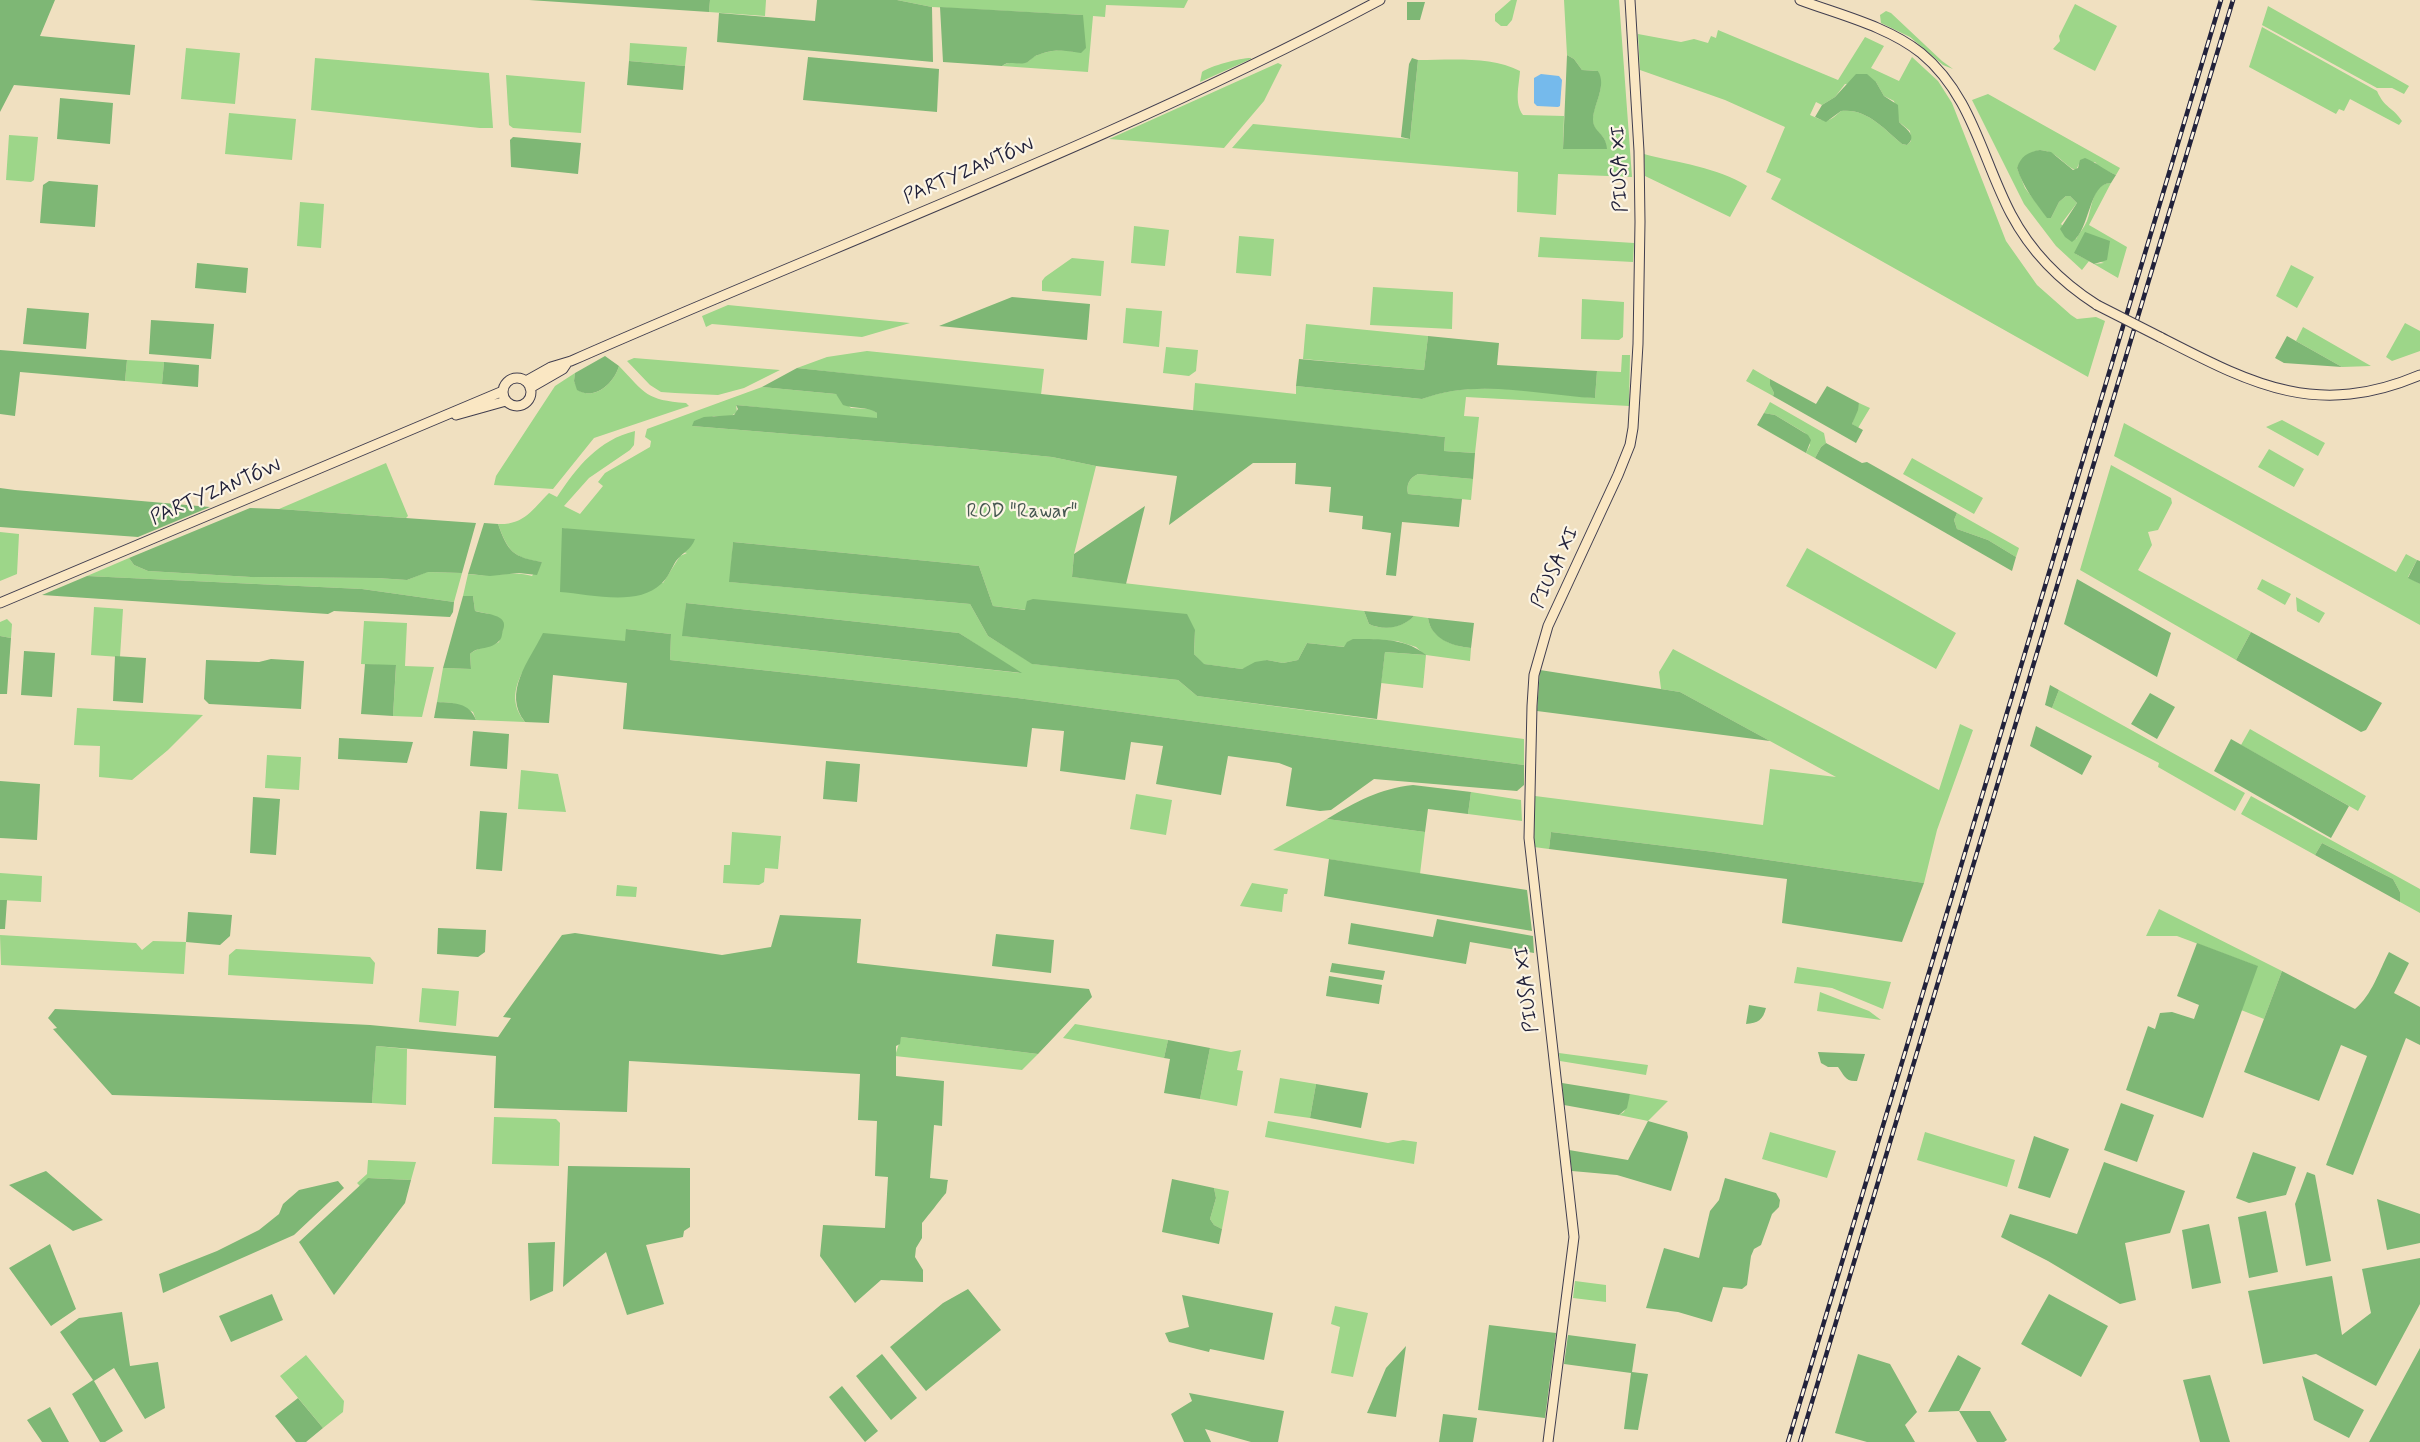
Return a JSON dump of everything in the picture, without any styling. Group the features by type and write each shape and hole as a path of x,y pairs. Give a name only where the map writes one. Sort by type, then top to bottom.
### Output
{"street":[{"name":"PARTYZANTÓW","path":"528,385 563,369 567,363 1010,174 1158,108 1310,38 1380,0"},
{"name":"PIUSA XI","path":"1548,1442 1574,1242 1529,838 1532,698 1536,663 1548,626 1618,475 1630,445 1633,428 1638,344 1640,222 1639,151 1630,0"},
{"path":"1800,0 1892,36 1914,48 1936,68 1961,101 2011,214 2031,246 2058,275 2096,305 2238,376 2264,386 2298,393 2326,395 2365,392 2396,384 2420,375"},
{"path":"516,378 528,385 529,400 523,405 515,406 506,401 503,391 510,380 516,378"},
{"name":"PARTYZANTÓW","path":"0,603 503,391"},
{"name":"PARTYZANTÓW","path":"445,416 506,401"}],"green space":[{"path":"0,0 55,0 40,36 135,45 130,95 14,85 0,112"},
{"path":"529,0 710,0 709,12"},
{"path":"710,0 766,0 765,16 709,12"},
{"path":"817,0 897,0 932,7 933,62 717,42 719,13 815,21"},
{"path":"897,0 1188,0 1184,8 1106,5 1105,17 1093,16 1088,72 1002,66 1008,63 1030,61 1034,56 1049,51 1064,50 1073,52 1083,34 1083,15 932,7"},
{"path":"1511,0 1517,0 1512,20 1507,26 1501,26 1495,21 1495,14"},
{"path":"1564,0 1619,0 1632,177 1558,174 1556,215 1517,212 1518,172 1232,148 1253,124 1410,139 1418,60 1457,60 1496,63 1520,71 1518,100 1523,115 1564,116 1563,149 1606,149 1605,140 1593,122 1594,110 1601,89 1598,71 1582,70 1574,59 1567,55"},
{"path":"1407,2 1425,2 1420,20 1407,20"},
{"path":"2075,4 2117,26 2095,71 2053,49 2060,41 2059,36"},
{"path":"2268,6 2409,86 2404,94 2392,88 2377,88 2262,25"},
{"path":"940,7 1083,15 1086,48 1081,53 1050,51 1036,56 1025,63 1007,63 1002,66 943,62"},
{"path":"1886,11 1891,13 1953,69 1943,65 1910,37 1881,23 1880,15"},
{"path":"2262,27 2377,91 2383,101 2402,121 2399,125 2350,99 2344,111 2339,109 2336,114 2249,67"},
{"path":"1718,30 1838,80 1865,37 1884,46 1871,68 1899,81 1912,57 1938,81 1952,103 2006,241 2037,285 2077,319 2096,317 2105,321 2088,377 1771,199 1781,179 1766,172 1785,127 1725,100 1640,70 1638,34 1681,42 1694,39 1708,43 1711,36 1716,38","holes":["1876,82 1884,96 1894,101 1899,122 1910,131 1911,141 1907,145 1902,144 1882,126 1859,113 1841,111 1829,120 1810,115 1816,102 1822,105 1835,97 1845,84"]},
{"path":"630,43 687,47 685,66 629,61"},
{"path":"186,48 240,53 235,104 181,99"},
{"path":"1567,55 1574,59 1582,70 1598,71 1601,89 1593,119 1595,127 1606,143 1607,149 1563,149"},
{"path":"808,57 939,69 937,112 803,100"},
{"path":"315,58 489,73 493,128 311,110"},
{"path":"1251,58 1200,82 1202,72 1211,67"},
{"path":"1412,58 1418,60 1410,139 1401,137 1409,64"},
{"path":"629,61 685,66 683,90 627,85"},
{"path":"1278,63 1282,65 1264,101 1224,148 1109,139"},
{"path":"1856,74 1867,74 1876,82 1884,96 1898,105 1899,122 1908,130 1911,136 1910,142 1907,145 1902,144 1882,126 1867,116 1859,113 1841,111 1826,122 1815,117 1822,105 1835,97"},
{"path":"506,75 585,82 581,133 513,128 509,125"},
{"path":"1988,94 2120,168 2116,175 2100,168 2095,162 2079,164 2076,170 2048,151 2042,150 2027,155 2017,168 2025,188 2047,217 2051,218 2059,202 2066,196 2070,196 2077,203 2061,224 2076,239 2087,221 2096,192 2105,184 2111,183 2089,225 2127,247 2118,278 2094,264 2104,263 2074,253 2089,261 2082,270 2056,246 2024,204 1972,100"},
{"path":"60,98 113,103 110,144 57,139"},
{"path":"229,113 296,119 292,160 225,154"},
{"path":"9,135 38,137 34,180 31,182 6,180"},
{"path":"513,137 581,143 578,174 511,167 510,140"},
{"path":"2040,150 2051,152 2073,170 2078,168 2080,160 2085,158 2116,175 2111,183 2104,185 2098,190 2083,227 2072,242 2065,237 2060,229 2077,203 2070,196 2066,196 2059,202 2051,218 2047,218 2026,188 2017,168 2026,155"},
{"path":"1644,154 1723,174 1747,186 1730,217 1645,176"},
{"path":"49,181 98,185 95,227 40,223 43,185"},
{"path":"300,202 324,204 321,248 297,246"},
{"path":"1134,226 1169,230 1165,266 1131,263"},
{"path":"2085,232 2110,241 2107,260 2094,264 2074,253"},
{"path":"1239,236 1274,239 1271,276 1236,273"},
{"path":"1540,237 1634,243 1633,262 1538,257"},
{"path":"1072,258 1104,261 1101,296 1042,291 1042,281 1045,277"},
{"path":"197,263 248,268 246,293 195,288"},
{"path":"2291,265 2314,277 2297,308 2276,296"},
{"path":"1373,287 1453,292 1452,329 1370,325"},
{"path":"1012,297 1090,304 1087,340 939,326"},
{"path":"1582,299 1624,302 1623,337 1619,340 1581,339"},
{"path":"728,305 910,323 862,337 712,324 706,327 702,316"},
{"path":"27,308 89,313 86,349 23,344"},
{"path":"1126,308 1162,311 1159,347 1123,343"},
{"path":"151,320 214,324 211,359 149,354"},
{"path":"2405,323 2420,331 2420,351 2392,361 2386,357"},
{"path":"1306,324 1428,336 1424,370 1303,359"},
{"path":"2303,327 2371,366 2342,367 2296,341"},
{"path":"1428,336 1499,343 1497,365 1597,371 1595,398 1508,389 1486,389 1443,393 1422,399 1296,386 1299,359 1424,370"},
{"path":"2287,336 2342,367 2284,363 2275,358"},
{"path":"1166,347 1198,350 1196,371 1189,376 1163,373"},
{"path":"0,350 127,360 125,381 20,372 15,416 0,414"},
{"path":"867,351 1044,369 1041,395 797,368 827,357"},
{"path":"1622,355 1630,355 1629,406 1466,397 1464,416 1479,417 1475,453 1444,451 1445,437 1193,411 1195,383 1296,394 1296,386 1422,399 1442,393 1485,389 1507,389 1595,398 1597,371 1621,372"},
{"path":"605,356 619,366 613,378 597,392 584,393 577,390 574,381 575,373"},
{"path":"634,358 780,370 744,388 718,395 661,392 650,385 627,361"},
{"path":"127,360 164,362 162,384 125,381"},
{"path":"164,362 199,365 198,387 162,384"},
{"path":"619,366 648,394 662,400 686,403 689,406 594,438 553,489 494,485 496,476 555,386 575,373 574,381 578,390 584,393 597,392 608,384"},
{"path":"797,368 1445,437 1444,451 1475,453 1473,479 1418,474 1410,480 1407,488 1408,494 1462,499 1459,527 1402,522 1396,576 1386,575 1391,533 1362,529 1363,516 1329,512 1331,487 1295,484 1296,463 1253,463 1169,525 1177,476 1096,466 1052,457 692,426 694,421 704,417 734,415 738,409 736,405 877,418 877,413 873,411 843,405 836,394 762,387"},
{"path":"1753,369 1770,379 1774,393 1773,396 1746,381"},
{"path":"1770,379 1816,404 1827,386 1859,403 1852,424 1863,430 1856,443 1773,396 1774,393 1770,385"},
{"name":"ROD \"Rawar\"","path":"762,387 836,394 851,408 871,409 877,413 877,419 736,405 737,412 730,417 714,416 692,426 1052,457 1096,466 1074,554 1072,577 1364,611 1369,624 1381,627 1393,627 1405,623 1414,616 1428,618 1433,631 1443,640 1471,648 1470,661 1426,655 1423,688 1381,683 1385,652 1425,655 1416,647 1397,641 1361,639 1345,647 1307,643 1298,660 1283,663 1267,660 1242,669 1203,664 1194,654 1195,630 993,606 979,566 733,542 730,582 970,604 988,636 1033,664 1178,680 1197,696 1524,739 1524,765 1017,698 670,660 671,634 626,629 626,641 522,673 515,698 518,710 525,722 476,720 473,712 452,703 437,702 443,668 471,669 470,654 499,642 503,629 489,614 475,611 473,596 463,596 468,574 525,574 532,576 542,562 524,558 513,552 505,541 498,524 507,524 521,519 532,511 549,493 557,497 572,475 599,448 622,435 635,431 634,445 630,450 589,478 564,506 580,514 603,486 598,482 605,473 650,447 651,441 645,437 647,429","holes":["562,528 687,553 680,556 663,583","686,603 959,633 1020,673 683,636"]},
{"path":"1770,402 1824,433 1826,443 1821,447 1815,458 1806,453 1810,445 1805,433 1775,415 1764,413"},
{"path":"1859,403 1870,408 1858,428 1852,424"},
{"path":"1764,413 1775,415 1808,435 1811,440 1806,453 1757,425"},
{"path":"2282,420 2325,443 2318,456 2266,427"},
{"path":"2124,423 2396,572 2406,554 2417,560 2408,577 2420,584 2420,625 2114,456"},
{"path":"1826,443 1862,463 1867,462 1957,513 1954,520 1957,529 1988,540 2016,557 2012,571 1815,458 1821,447"},
{"path":"2269,449 2304,469 2294,487 2258,467"},
{"path":"1912,458 1983,498 1974,514 1903,474"},
{"path":"386,463 408,516 406,518 279,509"},
{"path":"2111,465 2171,498 2172,503 2158,530 2148,532 2152,545 2138,570 2251,632 2236,660 2080,570"},
{"path":"1418,474 1473,479 1471,500 1408,494 1409,482"},
{"path":"0,488 210,507 138,537 0,527"},
{"path":"1145,506 1126,584 1072,577 1074,554"},
{"path":"250,508 476,523 462,573 428,572 407,580 251,577 148,571 134,565 129,558"},
{"path":"1957,513 2019,548 2016,557 1988,540 1957,529 1954,520"},
{"path":"484,523 498,524 505,541 513,552 524,558 542,562 537,575 519,573 490,576 468,574"},
{"path":"562,528 695,539 676,561 663,582 651,591 626,597 599,596 560,592"},
{"path":"0,532 19,534 17,574 0,581"},
{"path":"733,542 979,566 993,606 1025,610 1027,601 1033,599 1187,614 1195,630 1194,654 1204,664 1242,669 1255,662 1267,660 1283,663 1298,660 1307,643 1344,647 1347,642 1353,639 1401,642 1418,649 1426,655 1385,652 1377,719 1197,696 1178,680 1032,664 988,636 970,604 729,582"},
{"path":"1807,548 1956,633 1936,669 1786,586"},
{"path":"129,558 134,565 148,571 251,577 407,580 427,572 462,573 454,602 362,589 87,576"},
{"path":"2417,560 2420,561 2420,584 2408,578"},
{"path":"87,576 362,589 454,602 453,612 450,617 334,611 328,614 42,595"},
{"path":"2077,579 2171,633 2157,677 2064,624"},
{"path":"2262,579 2291,594 2285,605 2257,589"},
{"path":"463,596 473,596 475,611 495,616 503,621 501,637 496,644 470,654 471,669 443,668"},
{"path":"2296,597 2325,613 2319,623 2297,611"},
{"path":"686,603 959,633 1022,673 682,636"},
{"path":"94,607 123,609 120,657 91,655"},
{"path":"1364,611 1414,616 1399,626 1387,628 1369,624"},
{"path":"1428,618 1474,623 1471,648 1450,643 1438,636 1433,631"},
{"path":"7,619 12,624 11,638 0,636 0,622"},
{"path":"364,621 407,623 405,666 434,667 422,717 393,716 396,666 361,664"},
{"path":"626,629 671,634 670,660 1017,698 1524,765 1524,785 1517,791 1374,779 1331,810 1320,811 1286,806 1292,768 1279,763 1228,756 1221,795 1156,784 1163,746 1131,742 1125,780 1060,771 1064,731 1032,728 1027,767 623,729 627,683 553,675 549,723 525,722 516,700 517,688 525,666 543,633 625,641"},
{"path":"2251,632 2382,703 2366,730 2361,732 2236,660"},
{"path":"0,636 11,638 7,694 0,694"},
{"path":"1673,649 1939,790 1960,724 1973,730 1937,830 1924,883 1714,852 1551,832 1549,849 1534,847 1535,796 1763,825 1770,769 1836,777 1680,692 1661,689 1659,672"},
{"path":"24,651 55,653 52,697 21,695"},
{"path":"115,656 146,658 143,703 113,701"},
{"path":"271,659 304,661 301,709 209,704 204,699 206,660 259,662"},
{"path":"365,664 396,665 393,716 361,714"},
{"path":"1540,670 1680,692 1770,741 1537,711"},
{"path":"2050,685 2059,690 2052,708 2045,705"},
{"path":"2059,690 2245,793 2235,811 2158,767 2159,763 2052,708"},
{"path":"2150,693 2175,707 2157,739 2131,724"},
{"path":"437,702 455,703 465,707 473,714 476,720 434,718"},
{"path":"77,708 203,715 168,750 132,780 99,777 100,746 74,745"},
{"path":"2036,726 2092,756 2082,775 2030,746"},
{"path":"2250,729 2366,796 2358,811 2241,745"},
{"path":"473,731 509,734 507,769 470,766"},
{"path":"339,738 413,742 407,763 338,759"},
{"path":"2231,739 2349,806 2331,838 2214,771"},
{"path":"267,755 301,757 299,790 265,788"},
{"path":"826,761 860,764 857,802 823,799"},
{"path":"521,770 558,774 566,812 518,809"},
{"path":"0,781 40,784 37,840 0,838"},
{"path":"1413,785 1471,792 1468,814 1428,809 1425,832 1327,819 1368,797 1389,789"},
{"path":"1471,792 1521,800 1522,821 1468,814"},
{"path":"1136,794 1172,800 1166,835 1130,829"},
{"path":"2251,796 2420,889 2420,913 2400,902 2400,892 2393,879 2322,843 2315,855 2241,814"},
{"path":"253,797 280,799 276,855 250,853"},
{"path":"480,811 507,813 502,871 476,869"},
{"path":"1327,819 1425,832 1420,874 1273,850"},
{"path":"732,832 781,836 778,869 765,868 764,882 759,885 723,883 724,865 730,865"},
{"path":"1551,832 1714,852 1924,883 1902,942 1782,923 1787,879 1549,849"},
{"path":"2322,843 2393,879 2400,892 2400,902 2315,855"},
{"path":"1329,859 1527,890 1532,931 1324,896"},
{"path":"0,873 42,876 41,902 0,900"},
{"path":"1252,883 1288,889 1287,894 1284,894 1282,912 1240,906"},
{"path":"617,885 637,887 636,897 616,896"},
{"path":"0,900 7,900 5,929 0,929"},
{"path":"2159,909 2282,971 2264,1019 2241,1010 2257,966 2177,936 2146,936"},
{"path":"188,912 232,915 230,936 220,945 186,942"},
{"path":"780,915 861,919 857,963 1089,989 1092,997 1038,1054 901,1037 900,1044 896,1046 896,1076 944,1081 942,1126 934,1125 930,1178 948,1180 946,1193 922,1223 922,1238 916,1248 915,1257 923,1270 923,1282 881,1280 855,1303 820,1256 823,1225 885,1228 888,1177 875,1176 877,1121 858,1120 860,1074 629,1061 627,1112 494,1108 496,1056 376,1046 372,1103 112,1095 53,1029 57,1028 48,1018 55,1009 370,1025 498,1037 511,1018 503,1017 562,935 575,933 722,955 771,947"},
{"path":"1437,919 1533,936 1534,953 1470,942 1466,964 1348,944 1351,923 1433,937"},
{"path":"438,928 486,930 485,952 478,957 437,954"},
{"path":"996,934 1054,940 1051,973 992,966"},
{"path":"0,935 136,943 142,950 153,941 186,942 184,974 1,965"},
{"path":"2197,943 2258,966 2203,1118 2126,1090 2148,1026 2155,1029 2160,1013 2172,1012 2194,1019 2199,1005 2177,996"},
{"path":"236,949 370,957 375,963 373,984 228,975 229,955"},
{"path":"2389,952 2409,963 2394,993 2420,1007 2420,1045 2406,1038 2353,1175 2326,1165 2367,1056 2341,1045 2319,1101 2244,1072 2282,971 2355,1009 2371,990"},
{"path":"1332,963 1385,971 1383,980 1330,972"},
{"path":"1797,967 1891,982 1883,1009 1832,988 1794,983"},
{"path":"1329,976 1382,985 1379,1004 1326,996"},
{"path":"422,988 459,991 456,1026 419,1022"},
{"path":"1820,992 1869,1011 1881,1020 1817,1011"},
{"path":"1749,1005 1766,1008 1759,1020 1746,1024"},
{"path":"1075,1024 1168,1040 1164,1058 1063,1038"},
{"path":"901,1037 1038,1054 1022,1070 895,1056"},
{"path":"1168,1040 1210,1048 1200,1099 1164,1093 1170,1059 1164,1058"},
{"path":"376,1046 407,1049 406,1105 372,1103"},
{"path":"1210,1048 1231,1052 1241,1050 1237,1070 1243,1071 1237,1106 1200,1099"},
{"path":"1818,1052 1865,1054 1857,1081 1847,1079 1838,1067 1828,1067 1821,1063"},
{"path":"1559,1053 1648,1065 1646,1075 1560,1061"},
{"path":"1280,1078 1316,1084 1310,1118 1274,1113"},
{"path":"1562,1083 1630,1094 1627,1108 1619,1115 1564,1105"},
{"path":"1316,1084 1368,1093 1361,1128 1310,1118"},
{"path":"1630,1094 1668,1101 1648,1121 1619,1115 1624,1112"},
{"path":"2121,1103 2154,1115 2137,1162 2104,1150"},
{"path":"494,1117 556,1119 560,1123 559,1166 492,1164"},
{"path":"1268,1121 1388,1143 1403,1140 1417,1142 1414,1164 1265,1137"},
{"path":"1648,1121 1687,1132 1688,1137 1671,1191 1617,1175 1572,1171 1569,1150 1628,1160"},
{"path":"1770,1132 1836,1151 1827,1178 1762,1159"},
{"path":"1925,1132 2015,1160 2007,1187 1917,1160"},
{"path":"2034,1136 2069,1149 2050,1198 2018,1188"},
{"path":"2253,1152 2296,1167 2286,1195 2249,1203 2236,1198"},
{"path":"368,1160 416,1162 411,1180 369,1178 360,1186 357,1183 367,1174"},
{"path":"2104,1162 2185,1191 2170,1233 2125,1243 2136,1300 2120,1304 2048,1261 2001,1237 2010,1214 2077,1234"},
{"path":"568,1166 690,1168 690,1227 684,1231 683,1237 646,1245 664,1304 627,1315 606,1252 563,1287"},
{"path":"46,1171 103,1220 73,1231 9,1185"},
{"path":"2307,1172 2315,1175 2331,1261 2306,1266 2295,1204"},
{"path":"368,1178 411,1180 405,1203 334,1295 299,1242"},
{"path":"1725,1178 1776,1193 1780,1200 1779,1207 1772,1214 1761,1245 1754,1249 1751,1256 1747,1285 1742,1289 1723,1287 1712,1322 1678,1312 1646,1308 1664,1248 1699,1258 1710,1211 1719,1200"},
{"path":"1172,1179 1214,1188 1216,1198 1210,1219 1214,1225 1222,1229 1219,1244 1162,1232"},
{"path":"338,1181 344,1188 294,1235 163,1293 159,1274 217,1251 259,1230 279,1214 283,1204 299,1190"},
{"path":"1214,1188 1229,1191 1222,1229 1214,1225 1210,1219 1216,1198"},
{"path":"2377,1199 2420,1214 2420,1243 2387,1250"},
{"path":"2266,1211 2278,1272 2249,1278 2238,1217"},
{"path":"2209,1224 2221,1283 2192,1289 2182,1230"},
{"path":"555,1242 553,1291 530,1301 528,1243"},
{"path":"50,1244 76,1309 51,1326 9,1268"},
{"path":"2420,1258 2420,1304 2376,1386 2316,1354 2263,1364 2248,1291 2332,1276 2342,1335 2371,1313 2362,1269"},
{"path":"1575,1281 1606,1285 1606,1302 1573,1298"},
{"path":"968,1289 1001,1330 926,1391 890,1347 943,1303"},
{"path":"272,1294 283,1320 231,1342 219,1316"},
{"path":"2049,1294 2108,1326 2081,1377 2021,1344"},
{"path":"1182,1295 1273,1313 1264,1360 1210,1349 1209,1352 1169,1342 1165,1333 1189,1327"},
{"path":"1335,1306 1368,1313 1353,1377 1331,1373 1340,1327 1331,1324"},
{"path":"122,1312 130,1366 158,1362 165,1408 145,1419 114,1368 94,1381 123,1431 105,1442 100,1442 72,1394 93,1380 60,1332 79,1318"},
{"path":"1489,1325 1556,1333 1545,1418 1478,1410"},
{"path":"1568,1335 1636,1344 1632,1372 1648,1374 1638,1430 1624,1429 1631,1373 1564,1364"},
{"path":"1406,1346 1396,1417 1367,1413 1386,1368"},
{"path":"2420,1348 2420,1442 2369,1442"},
{"path":"882,1354 917,1398 891,1420 856,1376"},
{"path":"1858,1354 1890,1364 1917,1412 1905,1425 1915,1442 1867,1442 1835,1433"},
{"path":"306,1355 344,1401 343,1412 323,1428 280,1376"},
{"path":"1958,1355 1981,1368 1959,1411 1928,1412"},
{"path":"2210,1375 2230,1442 2200,1442 2183,1380"},
{"path":"2302,1376 2364,1410 2349,1438 2314,1420"},
{"path":"842,1386 878,1431 865,1442 829,1397"},
{"path":"1189,1393 1284,1411 1278,1442 1251,1442 1205,1429 1211,1442 1184,1442 1171,1414 1192,1401"},
{"path":"298,1398 323,1428 306,1442 296,1442 275,1416"},
{"path":"50,1407 69,1442 42,1442 27,1420"},
{"path":"1959,1411 1990,1411 2007,1440 2004,1442 1977,1442"},
{"path":"1443,1414 1477,1418 1473,1442 1439,1442"}],"water":[{"path":"1541,74 1559,76 1562,80 1560,106 1537,106 1534,103 1534,78"}],"railway":[{"path":"1788,1442 2221,0"},
{"path":"1800,1442 2233,0"}]}
